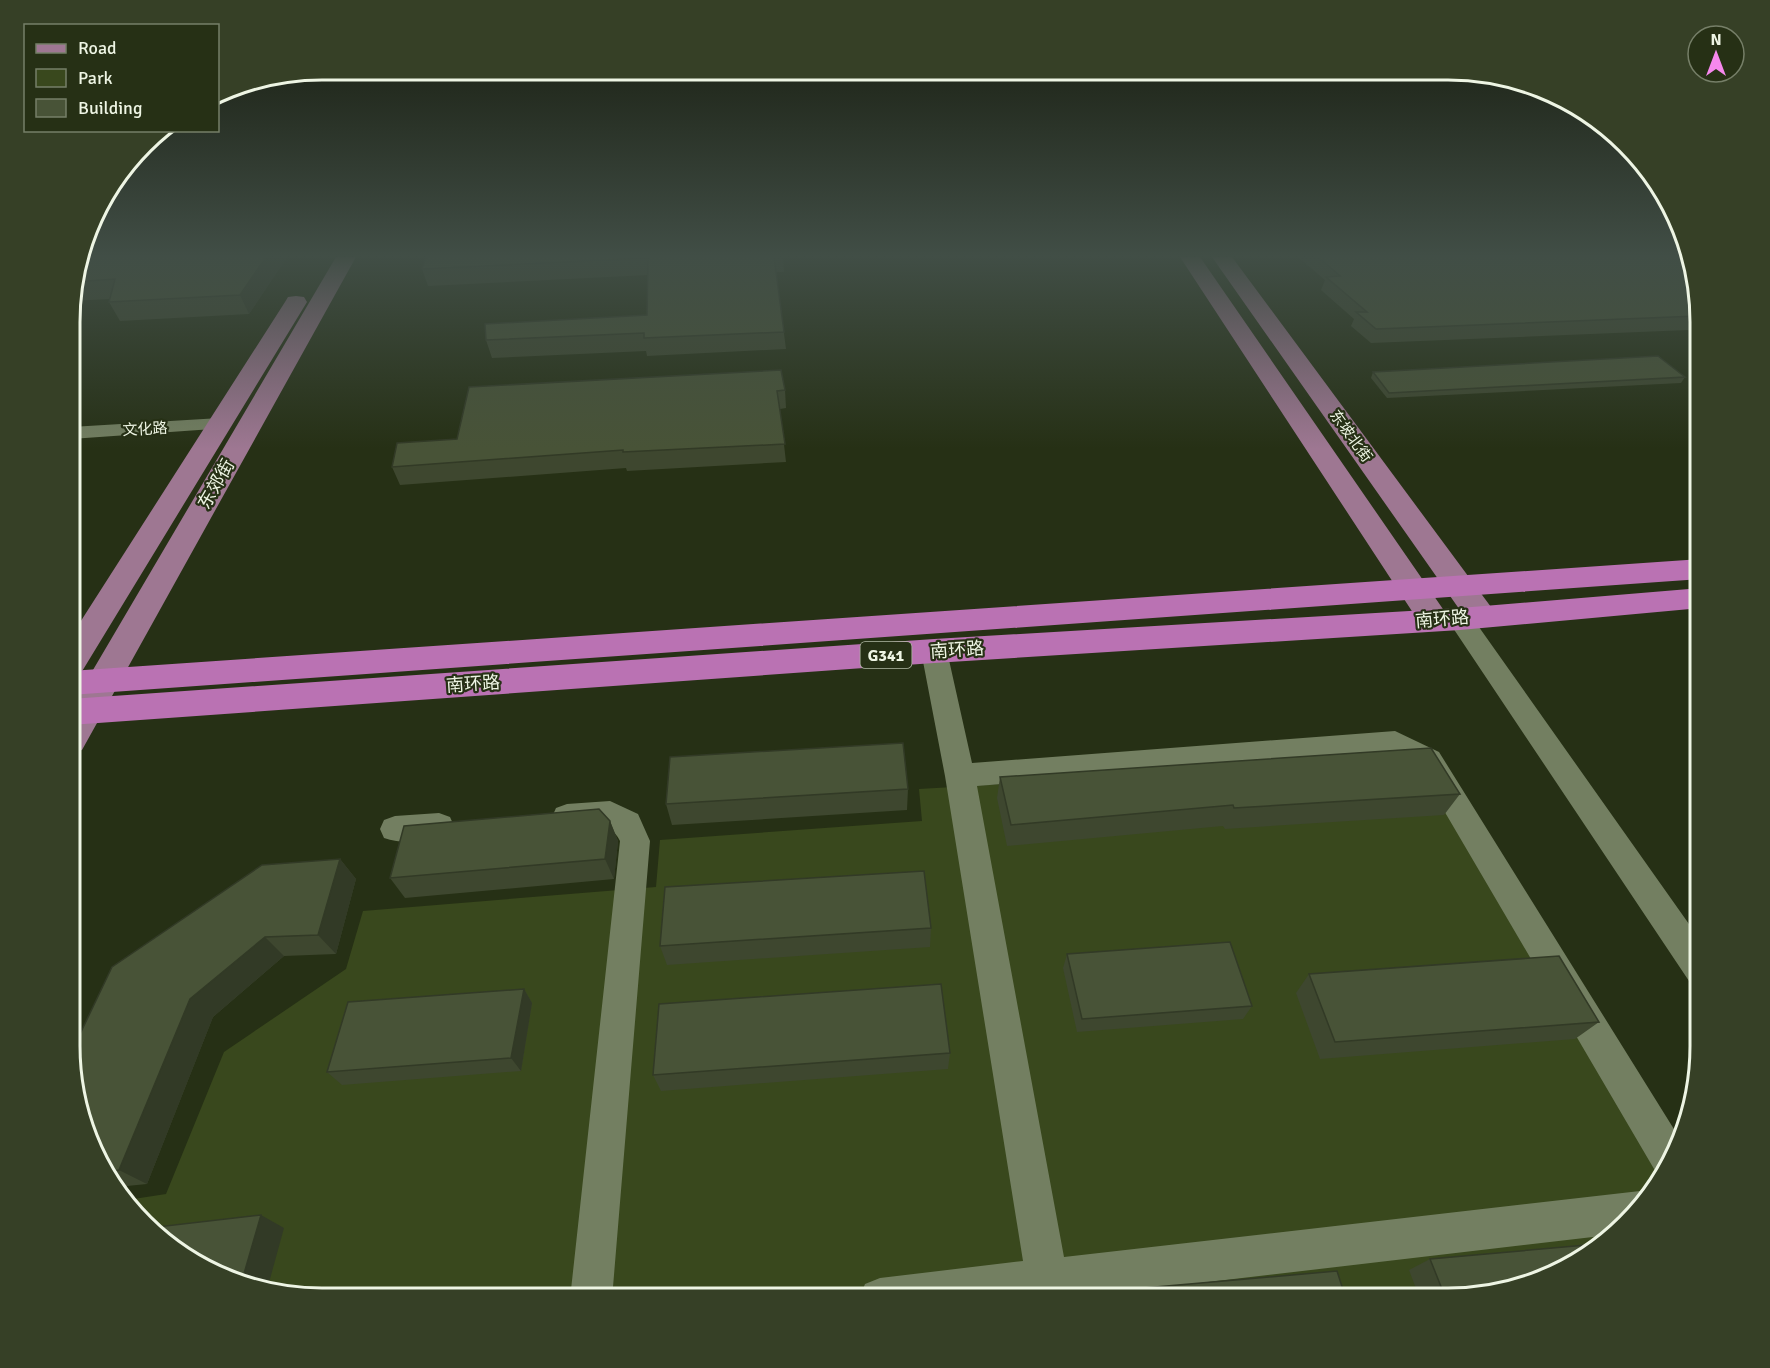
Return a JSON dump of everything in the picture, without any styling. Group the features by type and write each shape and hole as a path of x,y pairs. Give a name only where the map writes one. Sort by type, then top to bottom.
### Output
{"highway":[{"name":"南环路","path":"80,705 103,681 1415,591 1690,570"},
{"name":"南环路","path":"80,711 934,651 1458,618 1690,599"}],"main road":[{"name":"东郊街","path":"80,649 284,321"},
{"name":"东郊街","path":"103,681 309,321"},
{"name":"东坡北街","path":"1233,321 1415,591 1458,618 1460,587 1268,321"}],"street":[{"name":"文化路","path":"80,432 220,424"},
{"path":"1458,618 1690,954"},
{"path":"934,651 960,776 1047,1280"},
{"path":"960,776 1395,742 1429,760 1667,1153"},
{"path":"538,819 610,814 627,823 636,841 592,1288"},
{"path":"395,828 466,824"},
{"path":"977,1288 1624,1213"}],"green space":[{"path":"1429,760 1665,1156 1641,1194 1620,1218 1583,1248 1556,1264 1526,1276 1496,1284 1465,1288 305,1288 274,1284 244,1276 214,1264 174,1239 150,1218 134,1199 166,1194 224,1052 346,969 363,911 656,887 660,840 922,821 919,789"}],"building":[{"path":"542,321 783,321 784,332 644,338 644,333 486,340 485,324"},
{"path":"1366,321 1577,321 1376,329"},
{"path":"1658,356 1685,377 1389,393 1373,372"},
{"path":"781,370 785,390 777,391 785,444 623,452 623,450 392,467 397,443 457,439 469,387"},
{"path":"903,743 908,789 666,804 670,757"},
{"path":"1431,748 1460,794 1234,808 1233,805 1011,825 1000,777"},
{"path":"599,809 610,821 605,859 390,878 404,826"},
{"path":"340,859 318,935 265,937 190,999 119,1170 114,1171 92,1124 84,1094 80,1063 80,1034 112,967 262,865"},
{"path":"924,871 931,928 660,946 665,887"},
{"path":"1230,942 1252,1006 1082,1019 1067,954"},
{"path":"1559,956 1599,1022 1335,1042 1309,974"},
{"path":"941,984 950,1053 653,1075 659,1004"},
{"path":"524,989 511,1058 327,1072 348,1002"},
{"path":"261,1215 243,1276 200,1256 174,1239 160,1227"},
{"path":"1587,1245 1556,1264 1526,1276 1496,1284 1465,1288 1442,1288 1430,1259"},
{"path":"1337,1271 1342,1288 1144,1288"}]}
